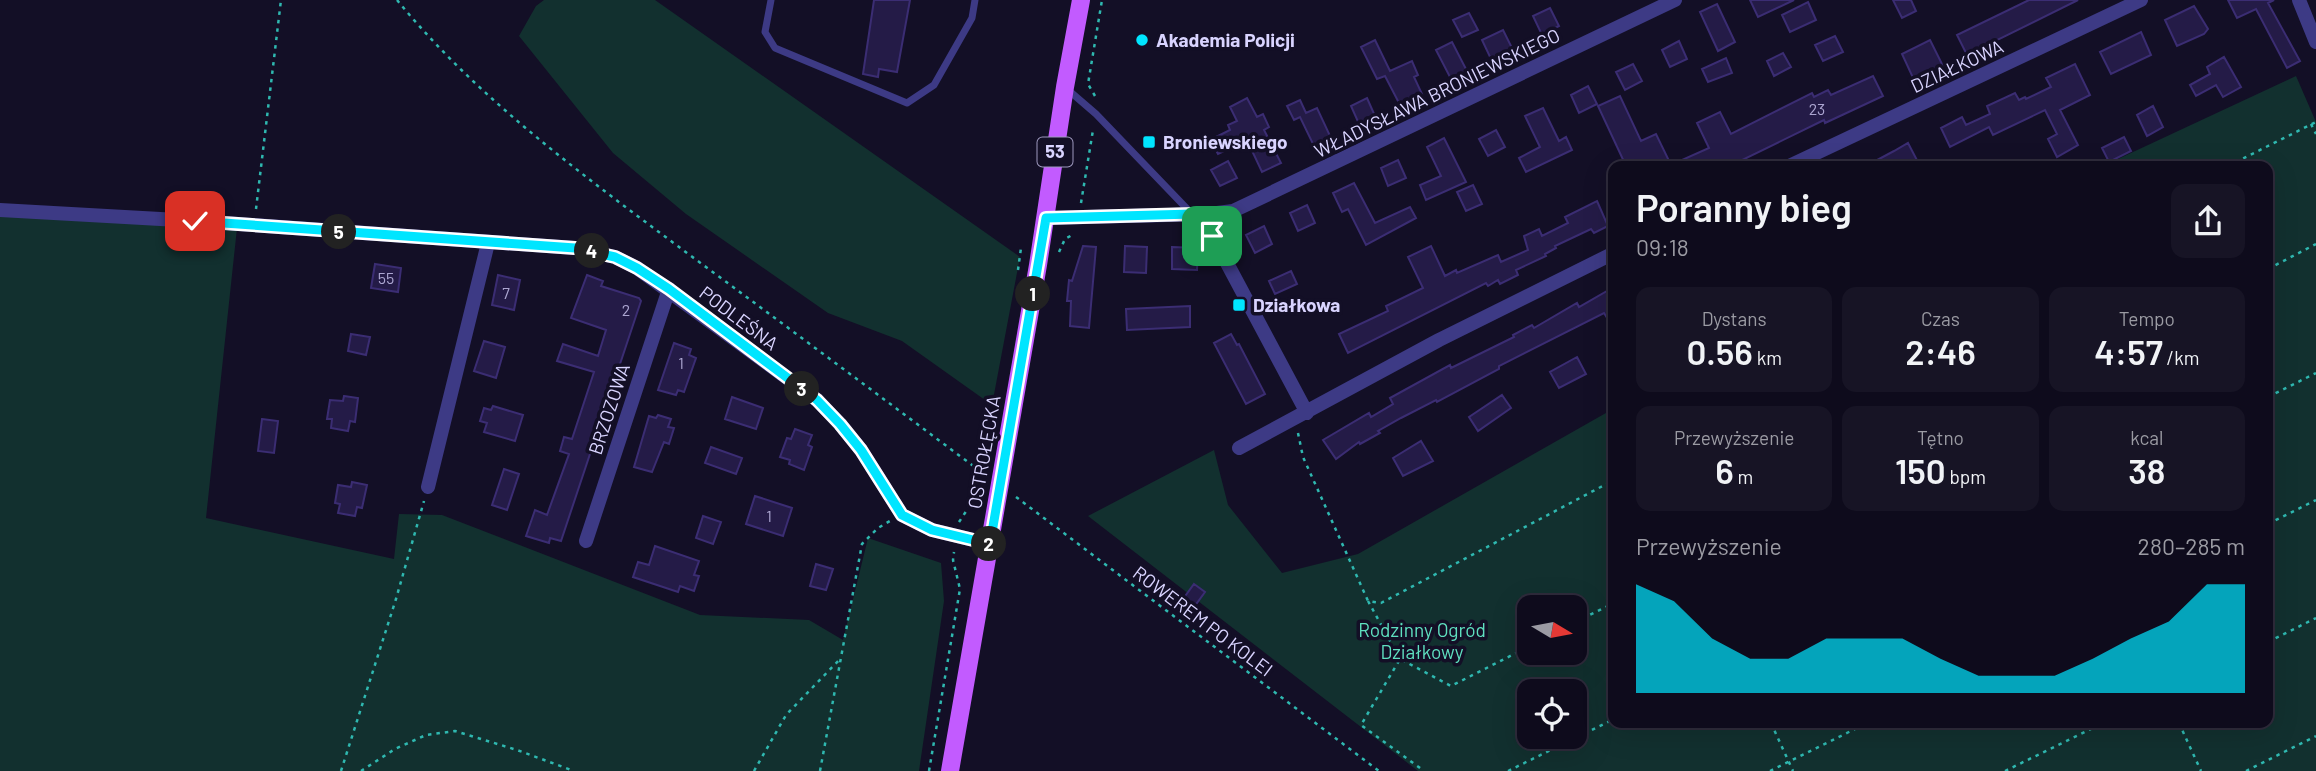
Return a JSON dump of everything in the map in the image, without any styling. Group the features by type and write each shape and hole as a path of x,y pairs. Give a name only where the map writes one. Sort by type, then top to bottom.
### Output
{"main road":[{"name":"53","path":"1046,218 1081,0"},
{"name":"OSTROŁĘCKA","path":"950,771 1046,218"}],"street":[{"name":"WŁADYSŁAWA BRONIEWSKIEGO","path":"1046,218 1219,213 1244,207 1675,0"},
{"name":"DZIAŁKOWA","path":"1800,161 2141,0"},
{"path":"2300,0 2316,42"},
{"name":"PODLEŚNA","path":"0,209 575,248 629,262 817,400 861,450 902,515"},
{"path":"1193,214 1212,236 1301,416"},
{"path":"428,487 488,243"},
{"path":"1239,448 1439,340 1608,256"},
{"name":"BRZOZOWA","path":"586,541 669,289"},
{"path":"902,515 932,530 990,544"}],"lane":[{"path":"771,0 765,32 775,48 907,103 934,85 972,19 975,0"},
{"path":"1065,87 1096,114 1193,214"}],"path":[{"path":"254,225 281,0"},
{"path":"397,0 422,30 498,106 577,171 987,476 975,500 960,519 955,536 953,560 960,589 929,771"},
{"path":"1058,259 1065,239 1079,231 1079,216 1098,100 1088,84 1102,0"},
{"path":"2238,161 2316,122"},
{"path":"2311,124 2316,134"},
{"path":"2273,266 2316,244"},
{"path":"2273,394 2316,373"},
{"path":"1301,416 1303,457 1368,601 1400,659 1451,686 1517,653"},
{"path":"1368,601 1381,603 1608,483"},
{"path":"341,771 396,599 428,487"},
{"name":"ROWEREM PO KOLEI","path":"1011,493 1379,771"},
{"path":"2273,522 2316,500"},
{"path":"820,771 862,544 878,528 902,515"},
{"path":"1587,616 1608,606"},
{"path":"2273,640 2316,618"},
{"path":"1400,659 1361,724 1424,771"},
{"path":"754,771 786,715 840,660"},
{"path":"1508,771 1608,722"},
{"path":"1773,728 1793,771"},
{"path":"1770,771 1857,728"},
{"path":"2005,771 2093,728"},
{"path":"2181,728 2201,771"},
{"path":"361,771 395,749 426,735 454,730 574,771"},
{"path":"2246,771 2316,736"}],"green space":[{"path":"544,0 655,0 1020,257 992,405 902,341 828,313 686,214 613,153 519,36 536,6"},
{"name":"Rodzinny Ogród Działkowy","path":"2296,76 2316,122 2316,771 1418,771 1088,516 1214,450 1228,505 1282,573 1358,554 1608,412 1608,728 2273,728 2273,161 2114,161"},
{"path":"0,215 237,228 206,518 394,559 399,514 442,515 700,615 809,620 843,640 868,538 941,563 944,601 919,771 0,771"}],"building":[{"path":"874,0 910,0 897,72 879,69 878,77 863,74"},
{"path":"1750,0 1794,0 1758,17"},
{"path":"1893,0 1911,0 1916,11 1902,18"},
{"path":"2029,0 2078,0 1967,55 1957,35"},
{"path":"2228,0 2274,0 2268,3 2300,61 2287,68 2256,9 2237,18"},
{"path":"1808,2 1816,20 1790,32 1782,15"},
{"path":"1717,4 1735,42 1718,51 1700,12"},
{"path":"2194,6 2208,29 2204,34 2177,46 2165,20"},
{"path":"1550,8 1559,26 1542,35 1533,16"},
{"path":"1469,13 1478,30 1462,37 1453,20"},
{"path":"1503,30 1512,48 1491,59 1482,40"},
{"path":"2141,32 2151,55 2111,74 2100,52"},
{"path":"1835,36 1843,52 1823,61 1815,45"},
{"path":"1375,40 1390,71 1412,61 1418,75 1414,77 1422,94 1400,105 1385,76 1377,79 1361,47"},
{"path":"1930,40 1943,66 1914,80 1902,54"},
{"path":"1679,41 1687,59 1670,67 1662,50"},
{"path":"1452,42 1467,71 1451,79 1436,50"},
{"path":"1783,53 1791,67 1774,76 1767,61"},
{"path":"2224,57 2241,87 2223,97 2216,85 2196,96 2190,85 2210,74 2207,67"},
{"path":"1726,58 1732,73 1708,82 1702,69"},
{"path":"1633,64 1642,81 1625,90 1616,72"},
{"path":"2075,64 2090,95 2060,110 2078,145 2057,157 2048,139 2057,134 2045,110 1993,135 1989,127 1950,147 1941,128 1962,117 1966,125 1990,114 1987,106 2015,93 2019,100 2025,97 2026,99 2051,87 2046,78"},
{"path":"1873,76 1883,96 1825,123 1824,120 1740,161 1680,161 1709,148 1697,123 1720,112 1731,134 1812,93 1814,97 1828,90 1831,95"},
{"path":"1588,86 1597,104 1579,113 1571,95"},
{"path":"1620,96 1641,141 1656,134 1669,161 1624,161 1598,106"},
{"path":"1247,98 1257,117 1263,114 1269,127 1264,130 1281,163 1262,172 1247,140 1218,154 1210,140 1230,130 1228,125 1237,121 1230,107"},
{"path":"1367,98 1375,116 1359,124 1351,106"},
{"path":"1300,100 1306,113 1317,108 1331,138 1314,146 1300,117 1294,120 1287,106"},
{"path":"2153,106 2163,127 2147,136 2137,115"},
{"path":"1543,108 1559,141 1566,137 1572,150 1526,172 1519,158 1540,147 1525,116"},
{"path":"1496,130 1505,147 1488,156 1479,139"},
{"path":"2124,137 2131,151 2108,161 2102,148"},
{"path":"1444,138 1466,182 1426,200 1420,185 1441,176 1427,147"},
{"path":"1908,143 1917,161 1875,161"},
{"path":"1398,160 1406,178 1388,186 1381,168"},
{"path":"1228,161 1237,178 1220,186 1211,170"},
{"path":"1354,183 1375,223 1410,207 1416,218 1366,245 1348,209 1342,212 1333,193"},
{"path":"1473,185 1482,204 1466,211 1457,192"},
{"path":"1597,201 1608,226 1594,233 1591,229 1555,246 1546,256 1516,270 1518,275 1500,284 1498,280 1488,286 1486,283 1348,353 1339,334 1388,311 1386,306 1423,288 1408,257 1431,246 1445,276 1498,255 1501,262 1528,250 1524,236 1539,229 1542,236 1568,223 1565,217"},
{"path":"1307,205 1315,223 1298,231 1290,213"},
{"path":"1264,226 1272,244 1255,253 1246,235"},
{"path":"1083,246 1096,247 1089,328 1070,326 1071,301 1067,301 1069,280 1072,281"},
{"path":"1125,246 1147,247 1146,273 1124,272"},
{"path":"1172,247 1198,248 1197,270 1172,269"},
{"path":"375,264 401,268 398,292 371,288"},
{"path":"1291,271 1297,284 1275,294 1269,281"},
{"path":"498,275 520,280 514,310 492,305"},
{"path":"587,275 603,281 601,286 639,298 641,301 561,541 550,538 549,543 526,536 535,510 547,515 569,454 560,451 564,437 572,439 594,372 557,361 563,344 598,356 606,330 571,318"},
{"path":"1608,290 1608,319 1604,313 1499,366 1499,369 1378,431 1380,433 1360,444 1359,442 1336,459 1323,440 1369,413 1371,417 1393,404 1390,398 1450,365 1451,368 1514,337 1513,335 1532,325 1534,328 1577,303 1579,307"},
{"path":"1190,306 1190,327 1127,330 1126,309"},
{"path":"351,334 370,337 366,355 348,351"},
{"path":"1231,334 1265,394 1246,404 1214,343"},
{"path":"484,341 505,347 496,378 474,371"},
{"path":"674,343 691,349 689,355 696,358 684,392 678,390 676,395 658,390"},
{"path":"1577,357 1586,374 1559,388 1550,372"},
{"path":"1502,395 1511,408 1478,431 1469,417"},
{"path":"344,396 358,398 355,422 350,421 348,431 331,428 332,419 327,419 330,400 343,401"},
{"path":"732,397 763,408 756,429 725,419"},
{"path":"493,406 523,415 515,441 484,432 487,423 480,421 484,408 491,410"},
{"path":"658,415 671,419 668,427 674,428 669,444 664,442 652,472 634,467 649,416 656,418"},
{"path":"262,419 278,421 274,453 258,451"},
{"path":"795,429 812,435 808,445 812,447 804,470 789,464 790,460 780,457 787,438 791,439"},
{"path":"1421,441 1433,461 1403,476 1393,458"},
{"path":"711,447 742,458 736,474 705,463"},
{"path":"504,469 519,474 507,510 492,505"},
{"path":"352,482 367,485 362,508 357,507 355,516 338,513 340,504 335,503 338,485 351,487"},
{"path":"755,496 792,508 783,536 746,524"},
{"path":"703,516 721,522 713,544 696,538"},
{"path":"655,546 699,561 694,575 699,576 694,591 680,586 678,592 633,577 638,562 649,565"},
{"path":"816,564 833,569 826,590 810,586"},
{"path":"1194,584 1205,592 1194,607 1183,599"}],"place":[{"name":"Akademia Policji","path":"1142,40"},
{"name":"Broniewskiego","path":"1149,142"},
{"name":"Działkowa","path":"1239,305"}],"route":[{"path":"195,221 575,248 629,262 817,400 861,450 902,515 932,530 990,544 1046,218 1193,214 1212,236"}]}
